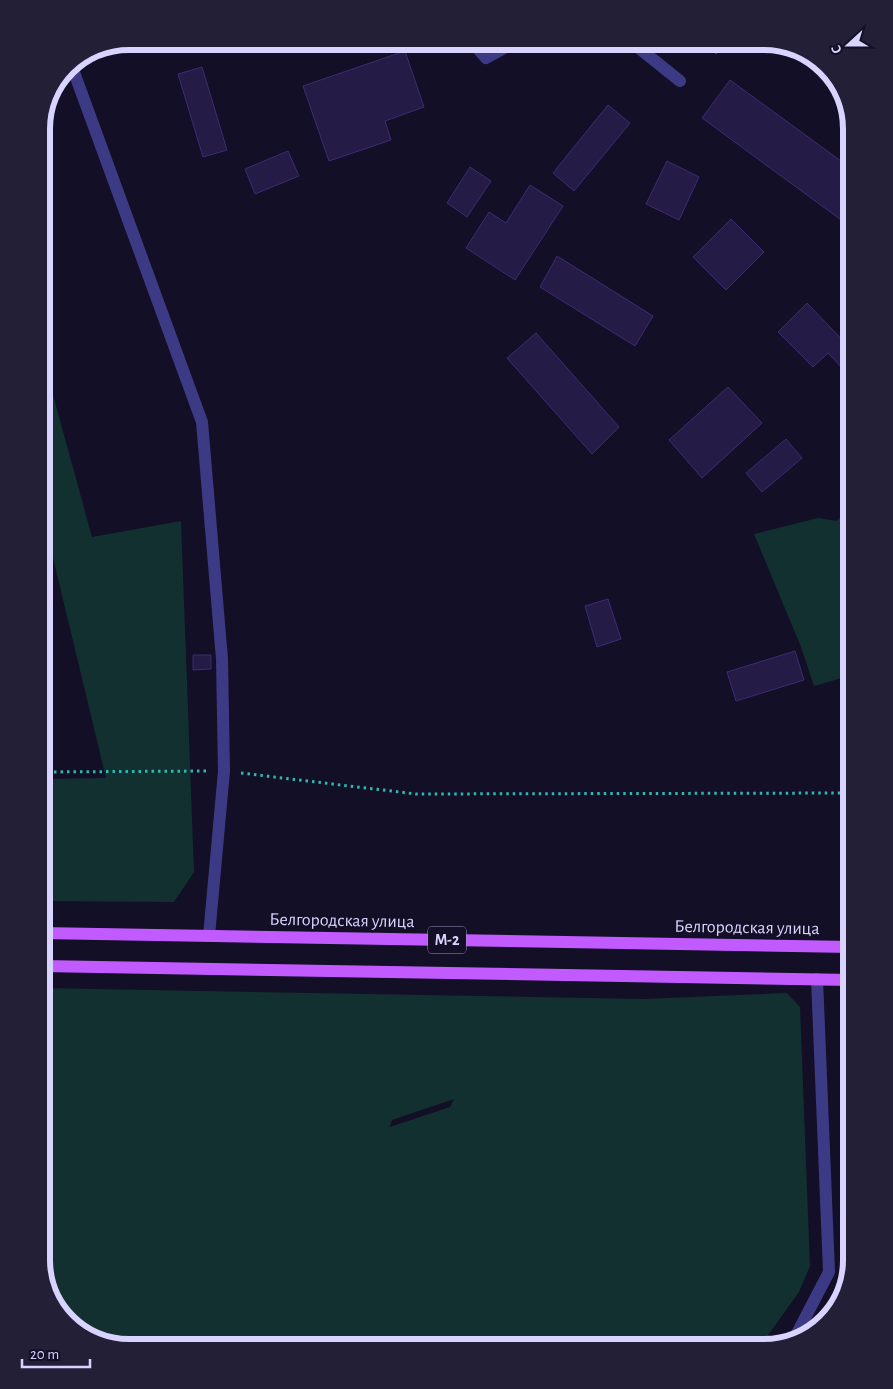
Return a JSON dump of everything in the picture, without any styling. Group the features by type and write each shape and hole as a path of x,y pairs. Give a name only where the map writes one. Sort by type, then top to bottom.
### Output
{"main road":[{"name":"Белгородская улица","path":"50,933 843,947"},
{"name":"М-2","path":"50,966 843,980"}],"lane":[{"path":"479,50 486,58 501,50"},
{"path":"641,50 680,81"},
{"path":"74,73 202,422 222,659 224,771 209,936"},
{"path":"798,1331 829,1272 818,979"}],"path":[{"path":"50,772 224,771 416,794 843,792"}],"green space":[{"path":"50,384 92,537 181,521 194,872 174,902 50,901 50,779 106,778 50,545"},
{"path":"843,513 843,678 814,686 801,647 754,534 818,518 837,521"},
{"path":"50,988 644,999 787,993 800,1007 810,1266 799,1292 764,1339 124,1339 94,1331 85,1326 63,1304 54,1285 50,1260","holes":["454,1099 450,1107 390,1127 392,1120"]}],"building":[{"path":"405,51 424,107 385,121 391,140 329,161 303,86"},
{"path":"202,67 227,150 203,157 178,74"},
{"path":"730,80 843,162 843,221 702,118"},
{"path":"608,105 630,123 574,191 553,173"},
{"path":"288,151 299,176 255,194 245,169"},
{"path":"667,161 699,177 679,220 646,204"},
{"path":"470,167 491,181 467,217 447,203"},
{"path":"530,185 563,206 515,280 466,248 489,212 506,223"},
{"path":"731,219 764,252 726,290 693,257"},
{"path":"557,256 653,316 635,346 540,287"},
{"path":"807,303 843,341 843,369 828,353 813,367 778,332"},
{"path":"536,333 619,427 592,454 507,358"},
{"path":"728,387 762,423 702,478 669,440"},
{"path":"786,439 802,458 762,492 746,473"},
{"path":"608,599 621,639 597,647 585,606"},
{"path":"795,651 804,680 736,701 727,672"},
{"path":"193,655 211,655 211,669 193,670"}]}
